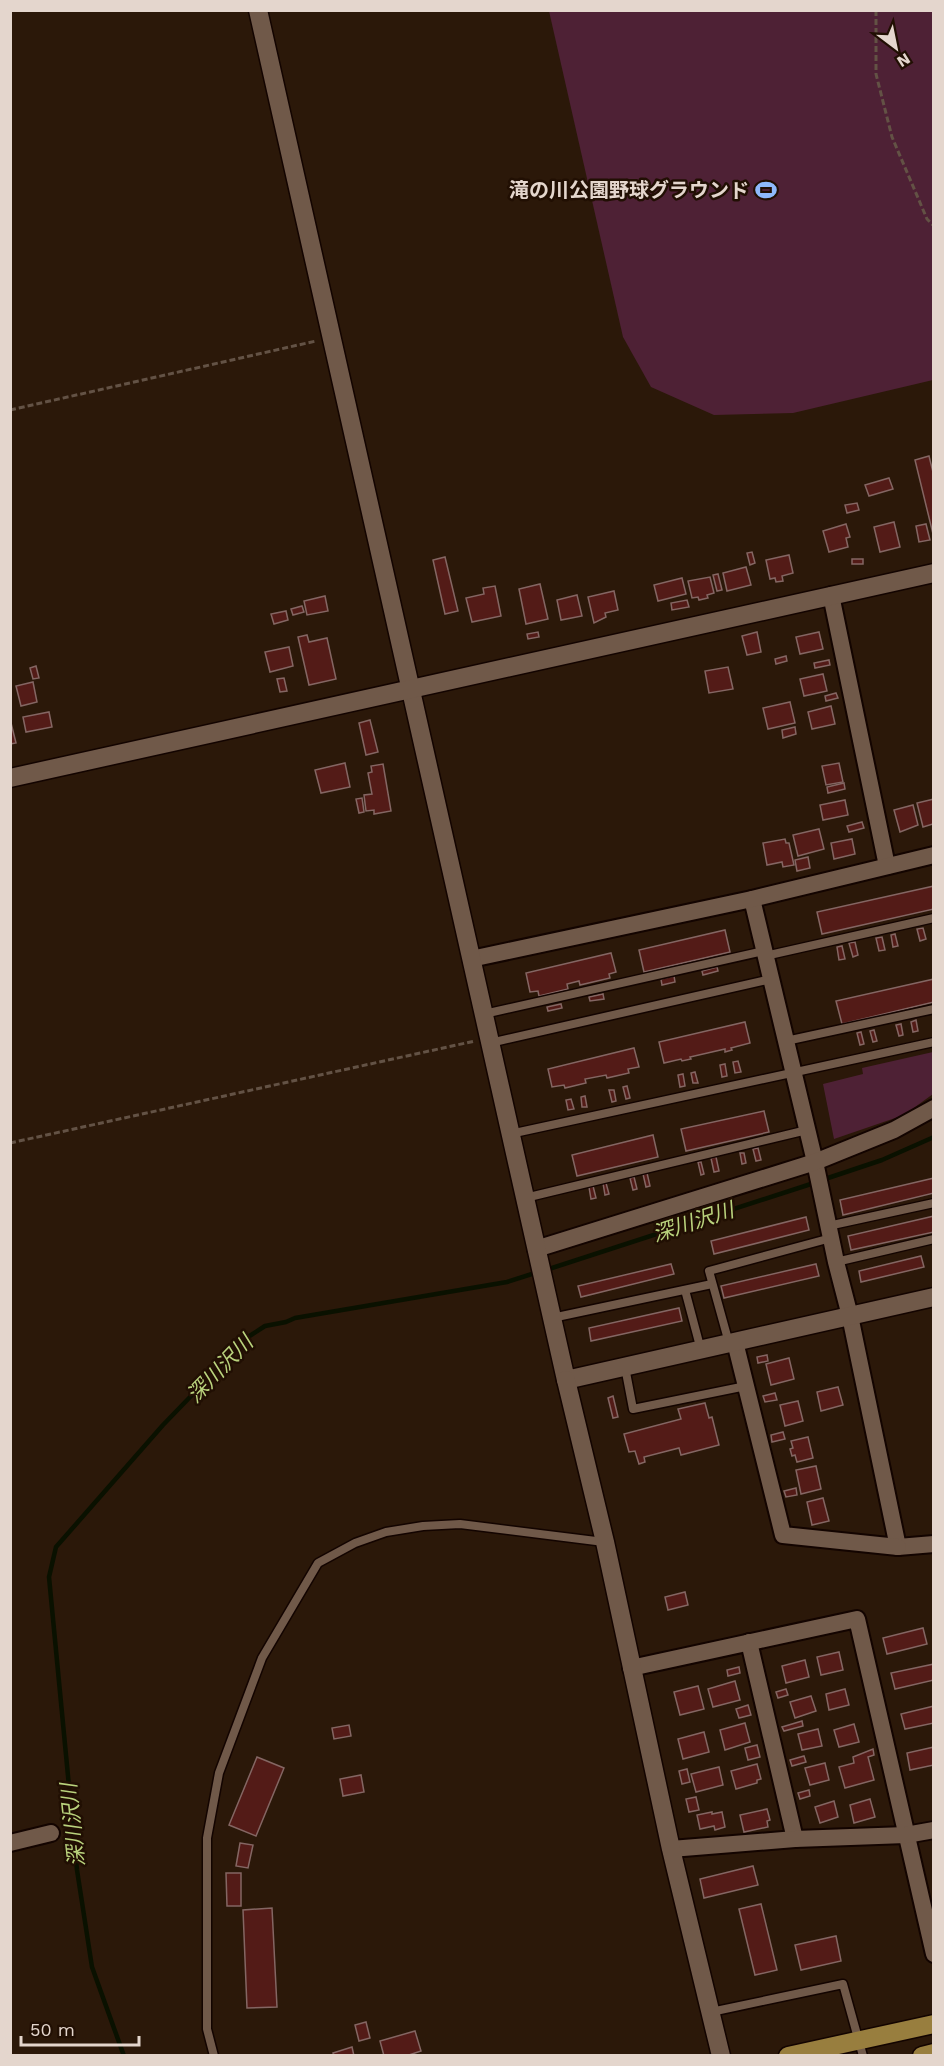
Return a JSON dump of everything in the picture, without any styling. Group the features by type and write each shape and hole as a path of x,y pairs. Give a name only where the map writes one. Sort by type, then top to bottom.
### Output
{"highway":[{"path":"788,2055 861,2048 933,2024"},
{"path":"922,2055 933,2053"}],"street":[{"path":"258,10 409,689 605,1542 671,1849 721,2055"},
{"path":"10,778 933,573"},
{"path":"831,596 887,866"},
{"path":"471,959 752,899 933,855"},
{"path":"752,899 850,1316 898,1547"},
{"path":"538,1255 816,1167 894,1130 933,1108"},
{"path":"566,1380 933,1297"},
{"path":"732,1343 746,1386 783,1535 898,1547 933,1544"},
{"path":"631,1668 857,1619 933,1954"},
{"path":"749,1642 795,1839"},
{"path":"671,1849 795,1839 906,1835 933,1830"},
{"path":"10,1843 51,1833"}],"lane":[{"path":"484,1014 933,918"},
{"path":"489,1040 771,978"},
{"path":"786,1041 933,1009"},
{"path":"510,1134 933,1042"},
{"path":"525,1198 807,1130"},
{"path":"732,1343 709,1271 830,1232 933,1203"},
{"path":"836,1262 933,1239"},
{"path":"552,1318 712,1284"},
{"path":"686,1290 701,1350"},
{"path":"625,1366 633,1409 746,1386"},
{"path":"214,2055 207,2029 207,1838 219,1773 262,1658 318,1563 354,1543 423,1526 460,1524 605,1542"},
{"path":"711,2013 843,1984 861,2048"}],"path":[{"path":"876,10 876,74 892,137 927,219 933,226"},
{"path":"10,410 331,338"},
{"path":"10,1143 489,1040"}],"shaded area":[{"path":"549,11 933,11 933,380 793,413 714,415 651,387 623,337"},
{"path":"933,1052 933,1094 904,1115 834,1139 823,1084 863,1074 862,1068"}],"building":[{"path":"929,456 934,476 934,538 915,460"},
{"path":"889,478 893,489 869,496 865,485"},
{"path":"857,503 859,510 847,513 845,505"},
{"path":"894,522 900,547 880,552 874,527"},
{"path":"846,524 850,537 846,538 848,547 829,552 823,531"},
{"path":"926,524 930,540 919,542 916,526"},
{"path":"752,552 755,563 750,565 747,553"},
{"path":"789,555 793,573 782,576 783,581 776,582 775,578 770,579 766,560"},
{"path":"445,557 458,611 445,614 433,560"},
{"path":"852,559 863,559 863,564 852,564"},
{"path":"746,567 751,585 727,591 723,573"},
{"path":"718,574 722,590 717,591 713,575"},
{"path":"710,577 714,593 707,595 708,598 699,600 698,597 692,598 688,581"},
{"path":"682,578 686,594 658,601 654,585"},
{"path":"540,584 548,619 526,624 519,589"},
{"path":"495,586 501,616 472,622 466,598 484,594 483,588"},
{"path":"614,591 618,610 605,613 606,617 594,623 588,597"},
{"path":"577,595 582,616 561,620 557,600"},
{"path":"325,596 328,611 307,615 304,601"},
{"path":"687,600 689,607 672,610 671,603"},
{"path":"302,606 304,612 293,615 291,609"},
{"path":"286,611 288,620 274,624 271,614"},
{"path":"538,632 539,637 528,639 527,634"},
{"path":"757,632 761,652 747,655 742,636"},
{"path":"819,632 823,649 800,654 796,637"},
{"path":"307,635 309,642 327,638 336,679 309,685 298,637"},
{"path":"289,647 293,666 270,672 265,652"},
{"path":"786,656 787,661 776,664 775,659"},
{"path":"829,660 830,665 815,668 814,663"},
{"path":"36,666 39,678 33,679 30,668"},
{"path":"728,667 733,689 709,693 705,671"},
{"path":"823,674 827,691 804,696 800,679"},
{"path":"284,678 287,691 280,692 277,679"},
{"path":"33,682 37,702 21,706 16,686"},
{"path":"836,693 838,698 826,701 825,696"},
{"path":"790,702 795,723 768,729 763,708"},
{"path":"831,706 835,724 812,729 808,712"},
{"path":"49,712 52,727 26,732 23,717"},
{"path":"10,719 16,743 10,744"},
{"path":"370,720 378,752 366,755 359,723"},
{"path":"795,727 796,734 783,738 782,730"},
{"path":"345,763 350,787 321,793 315,770"},
{"path":"839,763 843,782 826,785 822,766"},
{"path":"383,764 391,811 374,814 374,810 366,811 364,795 372,794 368,773 372,772 371,766"},
{"path":"844,783 845,789 828,793 827,787"},
{"path":"362,798 364,812 359,813 356,799"},
{"path":"934,799 933,824 923,827 917,803"},
{"path":"845,800 848,815 823,820 820,805"},
{"path":"913,805 918,825 900,832 894,810"},
{"path":"862,822 864,828 849,832 847,826"},
{"path":"819,829 824,849 798,856 793,835"},
{"path":"785,839 786,843 789,843 794,865 783,867 782,862 767,865 763,843"},
{"path":"852,839 855,854 834,859 831,843"},
{"path":"808,857 810,868 797,871 795,860"},
{"path":"934,886 934,909 822,934 817,912"},
{"path":"923,928 926,939 920,941 917,929"},
{"path":"725,930 730,952 644,972 639,950"},
{"path":"895,934 898,946 893,947 891,935"},
{"path":"882,937 885,950 879,951 876,938"},
{"path":"855,942 858,955 853,957 849,943"},
{"path":"842,946 845,959 839,960 837,947"},
{"path":"611,953 616,972 609,974 610,978 580,985 579,981 567,984 568,989 539,996 538,991 530,992 526,973"},
{"path":"717,967 718,971 703,975 702,971"},
{"path":"674,976 675,982 662,985 661,979"},
{"path":"934,979 934,1002 842,1024 836,1001"},
{"path":"603,994 604,999 590,1001 589,997"},
{"path":"561,1004 562,1008 548,1011 547,1007"},
{"path":"916,1020 918,1031 913,1032 911,1022"},
{"path":"745,1022 750,1043 725,1052 725,1049 690,1057 691,1059 664,1063 659,1042"},
{"path":"901,1024 903,1035 899,1036 896,1025"},
{"path":"874,1030 877,1041 873,1042 870,1031"},
{"path":"861,1032 864,1044 860,1045 857,1033"},
{"path":"634,1048 639,1067 628,1069 629,1073 607,1078 606,1075 585,1079 586,1083 565,1088 564,1085 552,1087 548,1069"},
{"path":"738,1061 741,1072 735,1073 733,1062"},
{"path":"725,1064 727,1076 722,1077 720,1065"},
{"path":"695,1072 698,1083 693,1083 691,1073"},
{"path":"683,1074 685,1086 680,1087 678,1075"},
{"path":"627,1086 630,1098 626,1099 623,1087"},
{"path":"609,1090 614,1090 616,1101 612,1102"},
{"path":"585,1096 587,1107 582,1107 581,1097"},
{"path":"571,1099 574,1109 568,1110 566,1100"},
{"path":"764,1111 769,1132 686,1151 681,1129"},
{"path":"653,1135 658,1157 577,1176 572,1155"},
{"path":"758,1148 761,1160 756,1161 753,1149"},
{"path":"740,1153 744,1153 746,1163 742,1164"},
{"path":"716,1157 719,1171 714,1172 711,1158"},
{"path":"698,1162 701,1162 704,1174 701,1175"},
{"path":"647,1173 650,1186 646,1187 643,1174"},
{"path":"634,1177 637,1189 633,1190 630,1178"},
{"path":"934,1178 934,1193 843,1215 840,1200"},
{"path":"603,1183 606,1183 609,1194 605,1195"},
{"path":"593,1186 596,1198 591,1199 589,1187"},
{"path":"934,1216 934,1232 851,1250 848,1236"},
{"path":"806,1217 809,1230 714,1254 711,1241"},
{"path":"921,1256 924,1267 861,1282 859,1271"},
{"path":"671,1264 674,1274 581,1297 578,1286"},
{"path":"816,1264 819,1276 724,1298 721,1286"},
{"path":"679,1308 682,1321 591,1341 589,1328"},
{"path":"767,1355 768,1361 758,1363 757,1357"},
{"path":"789,1358 794,1379 771,1385 766,1364"},
{"path":"838,1387 843,1405 821,1411 817,1392"},
{"path":"775,1393 777,1400 765,1402 763,1396"},
{"path":"613,1396 618,1417 613,1418 608,1398"},
{"path":"798,1401 803,1421 785,1426 780,1405"},
{"path":"705,1403 709,1418 712,1417 719,1445 681,1455 679,1448 644,1457 645,1462 639,1464 635,1451 629,1452 624,1434 681,1419 678,1409"},
{"path":"783,1432 785,1439 772,1442 771,1435"},
{"path":"808,1437 813,1458 797,1462 790,1449 793,1448 791,1441"},
{"path":"816,1466 821,1489 801,1494 796,1470"},
{"path":"796,1488 797,1495 786,1497 784,1491"},
{"path":"823,1498 829,1521 812,1525 807,1502"},
{"path":"685,1592 688,1605 668,1610 665,1597"},
{"path":"923,1628 927,1644 887,1654 883,1638"},
{"path":"839,1652 843,1670 821,1675 817,1657"},
{"path":"805,1660 809,1677 786,1683 782,1666"},
{"path":"934,1664 934,1680 895,1689 891,1673"},
{"path":"739,1667 740,1673 728,1676 727,1670"},
{"path":"735,1681 740,1700 713,1707 708,1689"},
{"path":"698,1686 704,1709 680,1715 674,1692"},
{"path":"786,1689 788,1695 778,1698 776,1692"},
{"path":"845,1689 849,1705 829,1710 826,1694"},
{"path":"811,1696 816,1711 795,1718 790,1702"},
{"path":"748,1705 751,1715 739,1718 736,1709"},
{"path":"934,1706 934,1723 905,1729 901,1714"},
{"path":"802,1721 803,1726 784,1731 782,1727"},
{"path":"745,1723 750,1742 725,1750 720,1730"},
{"path":"854,1724 859,1742 839,1747 834,1730"},
{"path":"349,1725 351,1736 334,1739 332,1728"},
{"path":"818,1729 822,1746 802,1750 798,1734"},
{"path":"704,1732 709,1752 683,1759 678,1739"},
{"path":"757,1745 760,1757 748,1760 745,1748"},
{"path":"934,1747 934,1765 910,1770 907,1753"},
{"path":"873,1749 874,1755 868,1757 874,1780 845,1788 839,1767 854,1763 853,1757"},
{"path":"804,1756 806,1762 792,1766 790,1760"},
{"path":"257,1757 284,1768 256,1836 229,1825"},
{"path":"825,1763 829,1780 810,1785 805,1768"},
{"path":"757,1764 761,1779 757,1780 757,1783 736,1789 731,1771"},
{"path":"719,1767 723,1785 696,1792 691,1774"},
{"path":"687,1769 690,1782 682,1784 679,1771"},
{"path":"361,1775 364,1792 343,1796 340,1779"},
{"path":"809,1790 810,1796 800,1799 798,1793"},
{"path":"696,1797 699,1810 689,1812 686,1799"},
{"path":"870,1799 875,1817 854,1823 850,1805"},
{"path":"834,1801 838,1817 820,1823 815,1807"},
{"path":"767,1809 770,1820 767,1821 768,1827 744,1832 740,1815"},
{"path":"712,1812 712,1814 722,1812 725,1827 715,1830 714,1826 700,1829 697,1815"},
{"path":"240,1843 253,1845 248,1868 236,1866"},
{"path":"753,1866 758,1885 704,1898 700,1879"},
{"path":"226,1873 241,1873 241,1906 227,1906"},
{"path":"761,1904 777,1970 755,1975 739,1909"},
{"path":"272,1908 277,2007 247,2008 243,1910"},
{"path":"836,1936 841,1961 801,1970 795,1945"},
{"path":"366,2022 370,2038 359,2041 355,2025"},
{"path":"415,2031 421,2051 406,2056 384,2056 380,2041"},
{"path":"352,2047 354,2056 334,2056 333,2053"}],"waterway":[{"name":"深川沢川","path":"822,1180 882,1160 934,1137"},
{"name":"深川沢川","path":"546,1270 814,1183"},
{"name":"深川沢川","path":"124,2056 92,1967 77,1870 49,1577 56,1547 163,1425 248,1337 265,1326 295,1318 507,1282 538,1272"}],"place":[{"name":"滝の川公園野球グラウンド","path":"766,190"}]}
